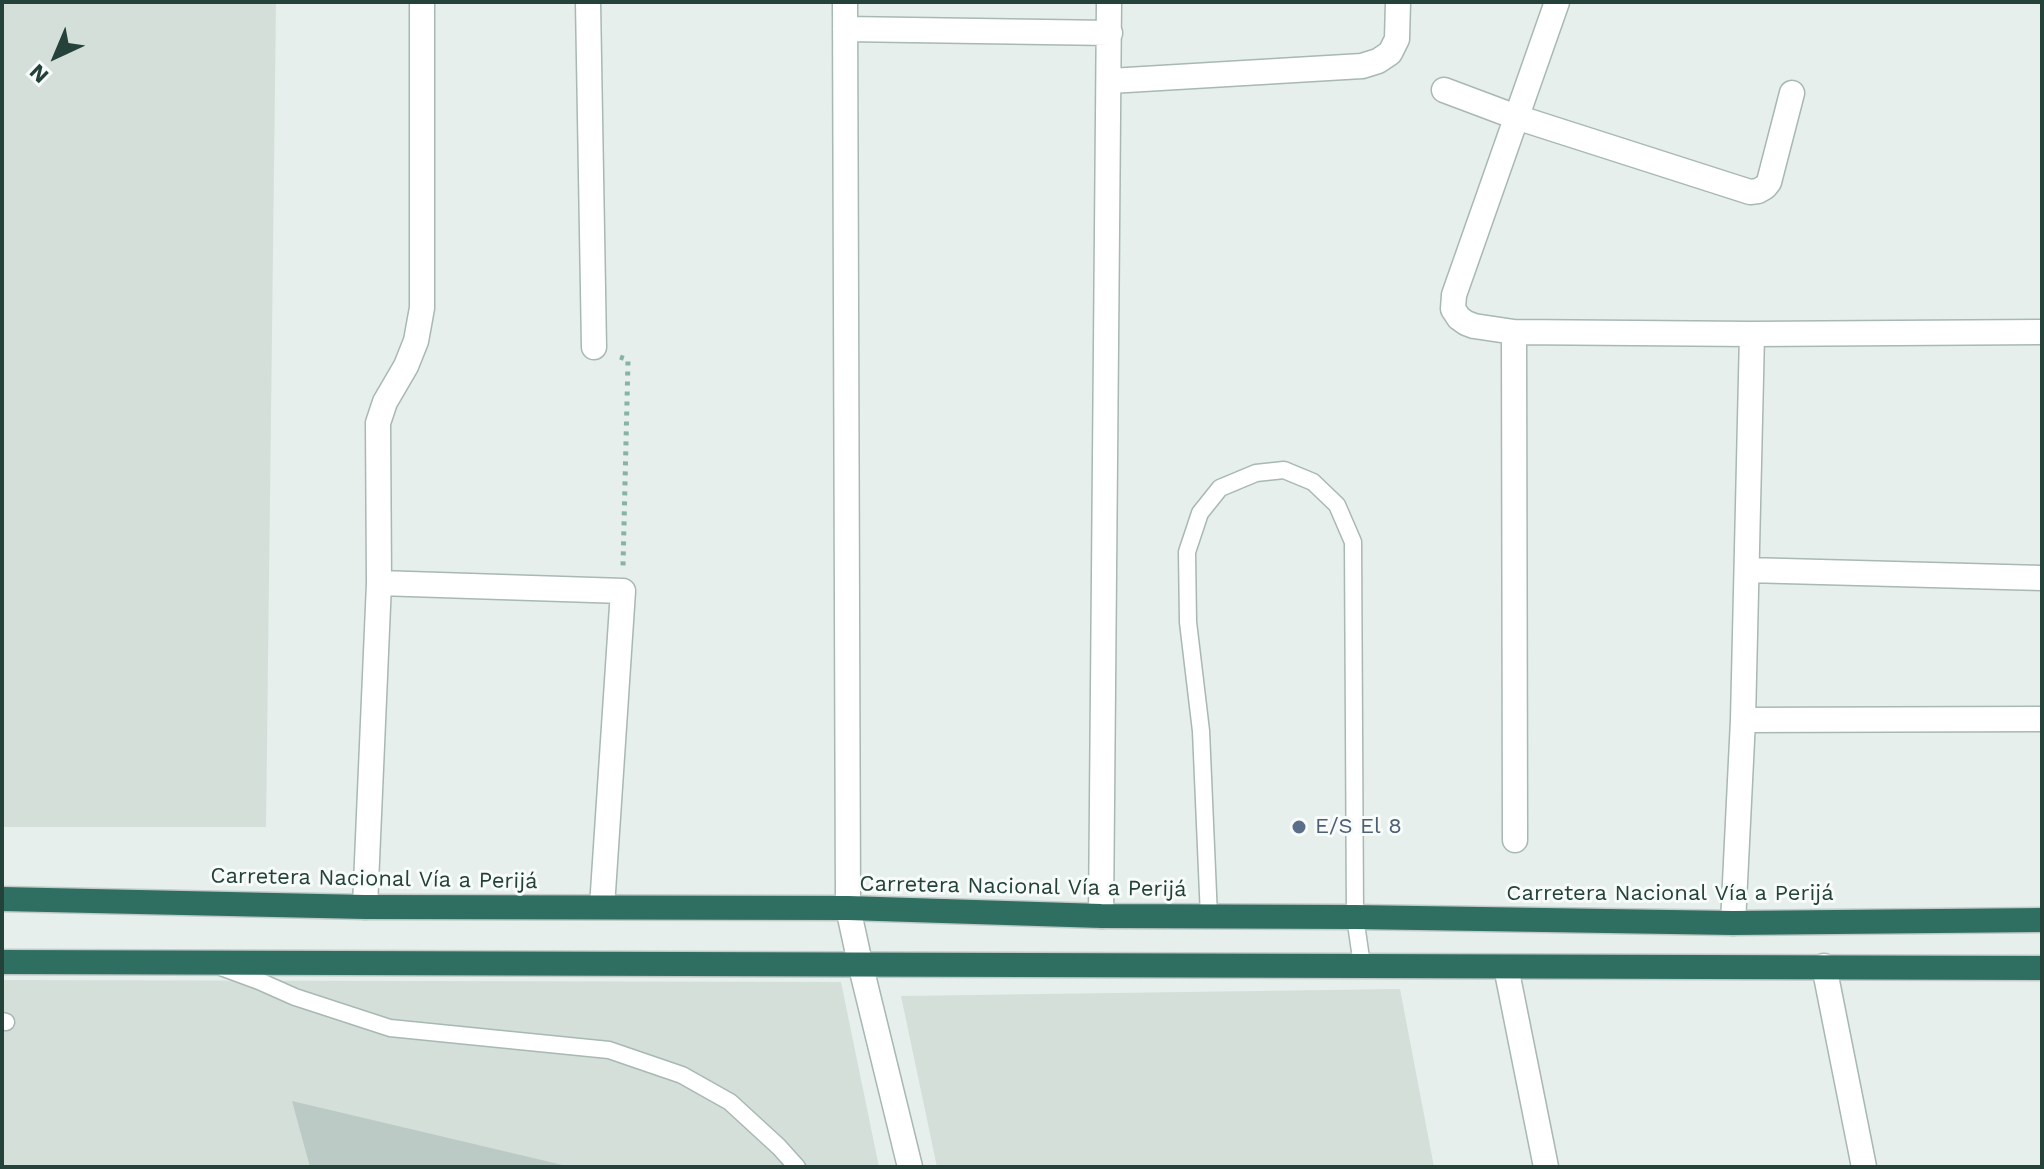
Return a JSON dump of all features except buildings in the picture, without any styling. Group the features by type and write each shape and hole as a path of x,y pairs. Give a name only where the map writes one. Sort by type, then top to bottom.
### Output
{"highway":[{"name":"Carretera Nacional Vía a Perijá","path":"2,899 365,907 848,908 1101,916 1733,923 2042,920"},
{"path":"2,962 2042,968"}],"street":[{"path":"365,907 379,583 378,423 385,402 406,366 416,341 422,308 422,2"},
{"path":"588,2 594,347"},
{"path":"845,2 848,908 910,1167"},
{"path":"1101,916 1109,2"},
{"path":"1110,81 1362,66 1390,53 1397,39 1398,2"},
{"path":"1557,2 1454,295 1453,309 1459,318 1474,326 1514,332 2042,332"},
{"path":"845,29 1110,33"},
{"path":"1444,90 1516,117 1750,192 1758,191 1769,182 1792,93"},
{"path":"1514,332 1515,840"},
{"path":"1733,923 1743,720 1752,334"},
{"path":"1747,570 2042,578"},
{"path":"379,583 623,591 602,907"},
{"path":"1743,720 2042,719"},
{"path":"1824,966 1864,1167"},
{"path":"1506,967 1546,1167"}],"lane":[{"path":"1209,917 1201,731 1188,622 1187,552 1200,513 1220,488 1256,473 1284,470 1313,482 1337,505 1353,542 1355,917 1362,965"},
{"path":"208,963 295,997 390,1028 609,1050 682,1075 730,1102 797,1167"}],"path":[{"path":"594,347 628,360 623,591"}],"shaded area":[{"path":"2,2 276,2 266,827 2,827"},
{"path":"2,980 841,982 879,1167 2,1167"},
{"path":"1400,989 1434,1167 937,1167 901,996"}],"place":[{"name":"E/S El 8","path":"1299,827"}]}
